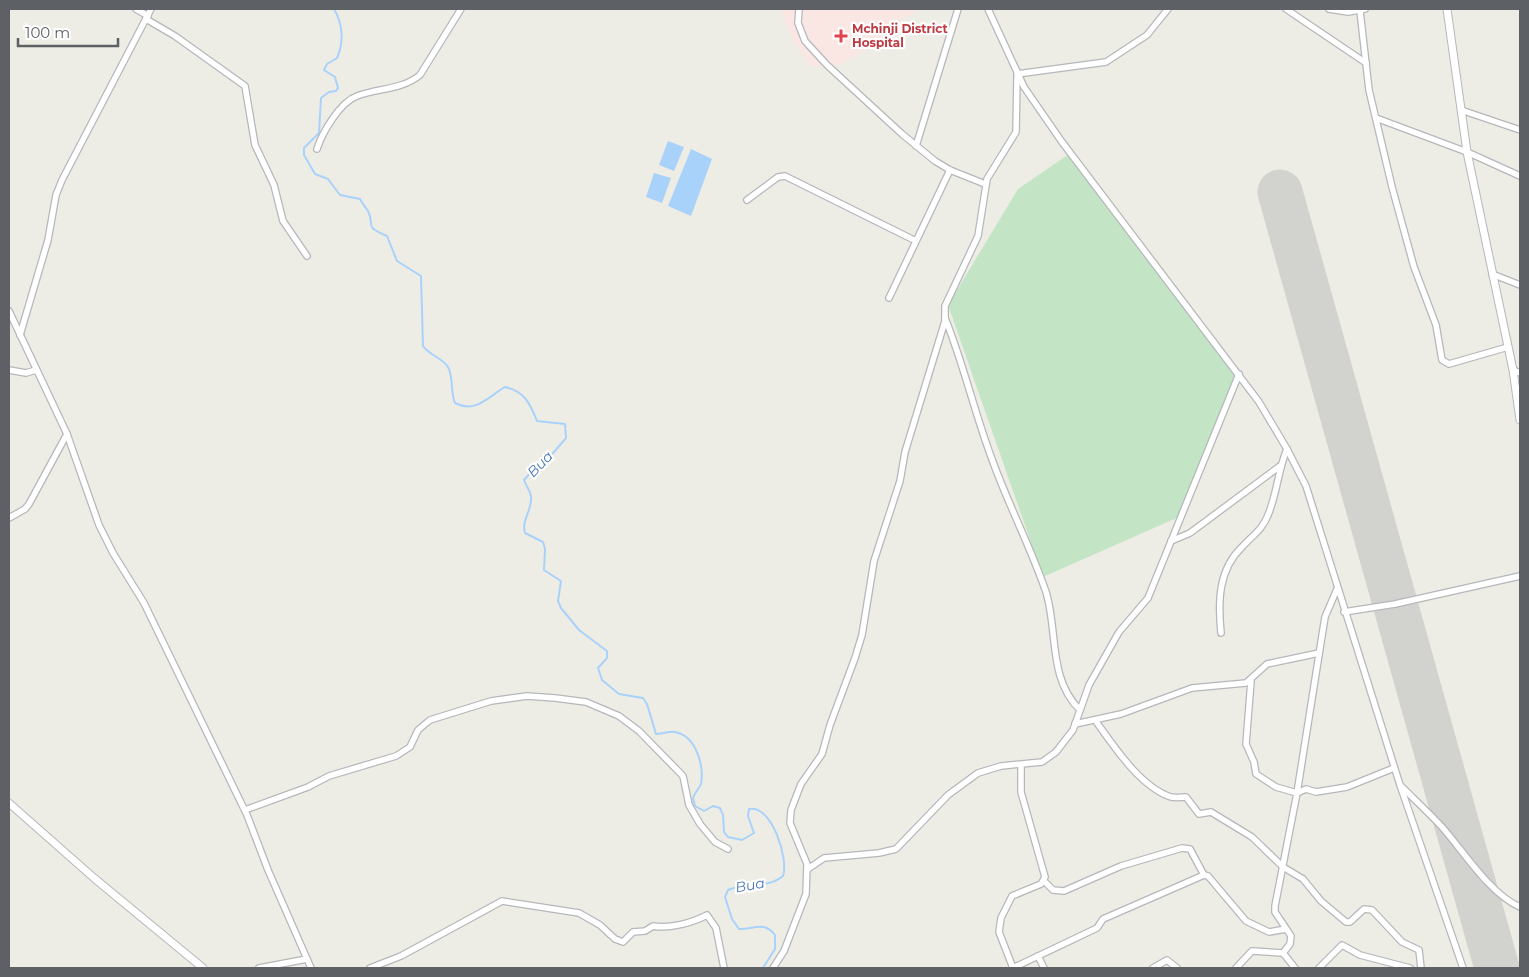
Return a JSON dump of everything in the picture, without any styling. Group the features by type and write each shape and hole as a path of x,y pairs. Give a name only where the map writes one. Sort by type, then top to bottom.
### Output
{"street":[{"path":"136,9 245,86 255,145 274,185 284,221 307,256"},
{"path":"20,335 48,240 56,195 62,180 151,9"},
{"path":"317,148 323,132 345,104 355,96 411,82 420,75 461,9"},
{"path":"800,9 798,23 805,40 827,65 916,146 950,170 985,184"},
{"path":"916,146 958,9"},
{"path":"988,9 1017,74 1062,142 1239,374 1287,448 1306,486 1394,768 1463,968"},
{"path":"1017,74 1106,62 1147,35 1168,9"},
{"path":"1286,9 1366,63"},
{"path":"1329,9 1342,12 1362,10 1366,63 1376,118 1392,187 1414,267 1436,325 1442,360 1449,364 1508,347"},
{"path":"1447,9 1467,152 1513,370 1520,420"},
{"path":"773,968 784,951 806,894 808,869 790,823 791,810 801,784 822,754 830,725 855,658 862,635 874,561 900,481 905,452 919,411 945,318 945,306 978,236 985,184 1016,132 1017,74"},
{"path":"1461,110 1520,130"},
{"path":"1376,118 1467,152 1520,176"},
{"path":"889,298 950,170"},
{"path":"747,200 778,177 785,176 916,241"},
{"path":"1492,274 1520,285"},
{"path":"9,311 67,434 100,526 113,553 144,603 245,810 311,968"},
{"path":"945,318 993,462 1045,590 1054,649 1062,682 1068,695 1080,710"},
{"path":"9,370 26,373 36,370"},
{"path":"1513,370 1520,373"},
{"path":"808,869 824,858 879,853 896,849 948,795 978,773 1001,766 1021,765 1049,758 1067,738 1075,724 1089,685 1119,632 1148,598 1239,374"},
{"path":"9,518 25,509 29,504 67,434"},
{"path":"1222,633 1219,600 1226,570 1233,556 1264,524 1269,514 1280,466 1287,448"},
{"path":"1171,541 1190,532 1280,466"},
{"path":"1344,612 1403,602 1520,576"},
{"path":"1283,953 1291,940 1291,936 1275,912 1275,906 1297,792 1326,611 1337,589"},
{"path":"1319,653 1267,664 1251,681 1246,744 1254,762 1254,771 1276,787 1297,792 1306,790 1316,792 1347,787 1394,768"},
{"path":"1075,724 1121,714 1192,688 1251,681"},
{"path":"245,810 308,787 329,776 396,756 410,747 418,730 430,720 491,701 527,696 555,698 586,702 619,716 639,731 683,776 689,805 700,824 714,842 728,849"},
{"path":"1095,720 1122,756 1149,782 1170,796 1186,797 1199,814 1211,812 1252,837 1284,867 1303,879 1321,901 1346,922 1350,922 1364,909 1372,910 1402,942 1419,950 1421,968"},
{"path":"1021,765 1022,792 1045,875 1044,881"},
{"path":"1400,785 1442,827 1488,880 1506,898 1520,907"},
{"path":"9,804 94,878 203,968"},
{"path":"1044,881 1052,890 1064,891 1121,866 1182,848 1190,849 1204,875 1208,876 1246,922 1269,932 1286,929"},
{"path":"1044,881 1012,896 1001,918 999,929 1013,968 1097,928 1103,919 1204,875"},
{"path":"370,968 401,956 502,901 579,913 600,925 615,939 623,942 634,932 645,931 653,926 660,928 672,926 709,916 716,928 724,968"},
{"path":"1319,968 1342,945 1360,955 1410,968"},
{"path":"1236,968 1252,951 1283,953 1295,968"},
{"path":"1038,956 1044,968"},
{"path":"259,968 307,958"},
{"path":"1153,968 1167,960 1177,968"}],"shaded area":[{"name":"Mchinji District Hospital","path":"780,9 920,9 892,25 896,33 838,65 811,66 792,39"}],"green space":[{"path":"1069,154 1237,373 1181,516 1043,577 948,305 1018,189"}],"water":[{"path":"668,141 684,147 674,171 659,165"},
{"path":"691,149 712,159 691,216 668,206"},
{"path":"654,173 671,178 662,203 646,197"}],"waterway":[{"name":"Bua","path":"334,9 341,27 341,46 337,58 327,64 324,70 335,77 338,88 336,91 329,92 321,98 319,133 304,148 304,155 315,174 328,179 340,195 360,199 368,211 372,227 387,236 397,261 421,276 423,346 448,367 455,403 463,406 476,405 505,387 517,391 526,399 537,421 565,424 566,438 548,459 533,470 524,480 531,501 524,528 525,533 543,542 545,549 544,570 561,581 558,601 561,608 579,630 607,651 607,658 598,668 602,680 619,694 643,698 647,704 656,734 675,732 689,739 694,746 700,761 702,777 701,784 693,798 695,806 704,811 713,806 720,808 723,815 724,832 728,837 742,840 754,833 748,816 749,809 757,810 765,815 771,824 781,846 784,868 783,876 770,883 742,886 728,890 725,897 732,919 739,929 762,927 771,930 775,935 775,949 763,968"}],"runway":[{"path":"1280,192 1497,968"}],"place":[{"name":"Mchinji District Hospital","path":"841,36"}]}
